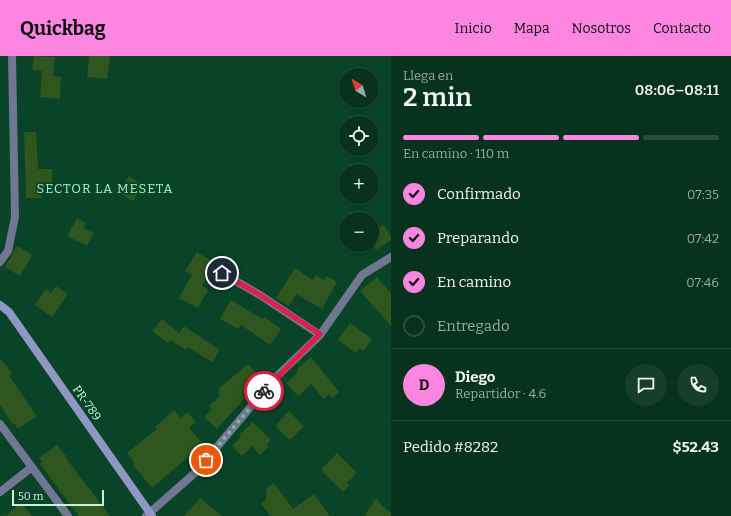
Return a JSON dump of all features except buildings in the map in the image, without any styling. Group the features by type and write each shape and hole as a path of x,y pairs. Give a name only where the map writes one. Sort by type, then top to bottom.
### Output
{"street":[{"path":"0,262 8,251 15,217 12,56"},
{"path":"149,515 196,472 274,379 320,334 362,275 391,257"},
{"path":"222,273 260,295 320,334"},
{"name":"PR-789","path":"0,305 9,312 149,515"},
{"path":"0,424 68,516"},
{"path":"0,492 32,467"}],"way so far":[{"path":"206,460 264,391"}],"district":[{"name":"SECTOR LA MESETA","path":"105,188"}],"route":[{"path":"222,273 260,295 320,334 274,379 264,391"}]}
